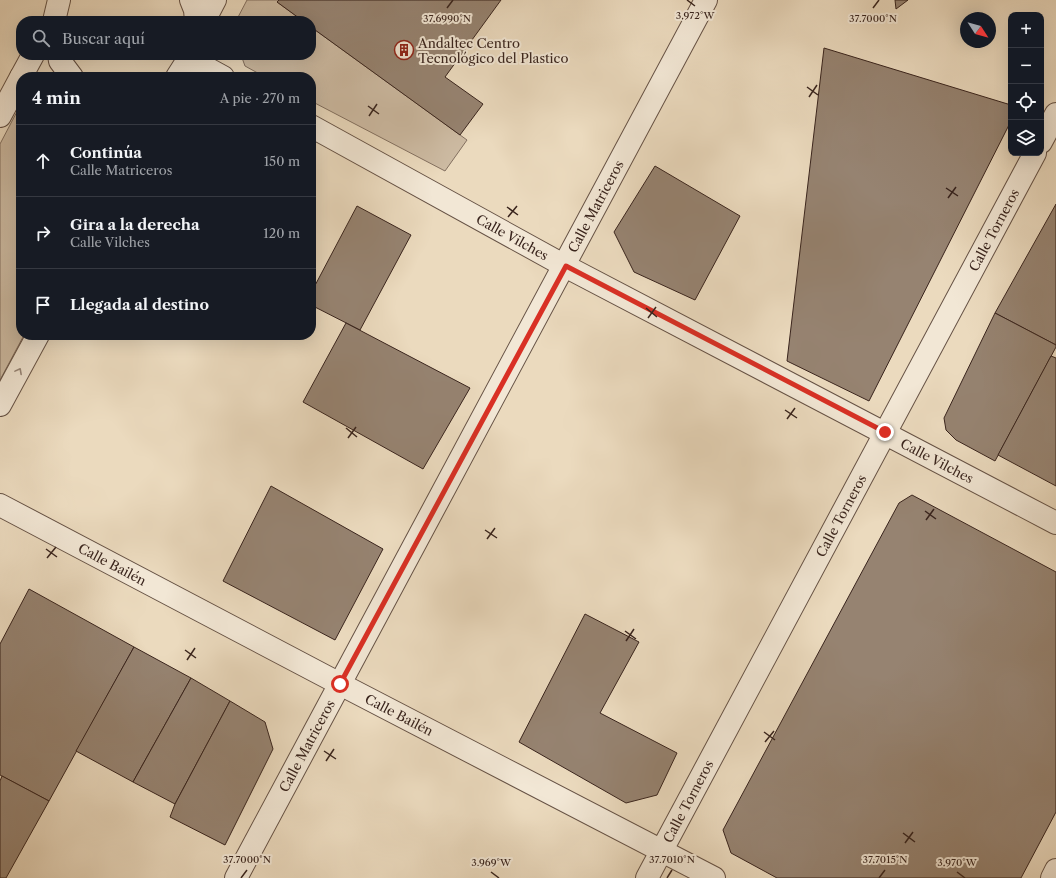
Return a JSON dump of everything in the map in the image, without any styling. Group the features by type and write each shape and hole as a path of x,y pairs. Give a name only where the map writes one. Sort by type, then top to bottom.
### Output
{"street":[{"path":"191,0 196,16"},
{"path":"207,16 216,0"},
{"name":"Calle Matriceros","path":"236,878 566,266 706,0"},
{"path":"24,72 30,60"},
{"path":"60,60 68,72"},
{"path":"181,72 188,60"},
{"path":"195,60 215,72"},
{"path":"0,116 16,86"},
{"path":"1044,136 1056,114"},
{"name":"Calle Vilches","path":"316,129 566,266 1056,523"},
{"name":"Calle Torneros","path":"647,878 1033,156"},
{"path":"0,405 35,340"},
{"name":"Calle Bailén","path":"0,505 340,684 714,878"},
{"path":"1052,878 1056,870"}],"shaded area":[{"path":"247,0 279,0 277,2 296,16 239,16"},
{"path":"316,31 467,140 445,171 316,104 316,72 256,72 245,66 243,60 316,60"},
{"path":"16,114 16,340 21,340 0,380 0,144"}],"building":[{"name":"Andaltec Centro Tecnológico del Plastico","path":"279,0 501,0 445,77 483,104 460,135 316,31 316,16 296,16 277,2"},
{"path":"895,0 908,0 896,9"},
{"path":"824,48 1008,104 1008,127 869,401 787,361"},
{"path":"655,166 740,216 695,300 634,272 614,232"},
{"path":"1056,204 1056,345 995,313"},
{"path":"357,206 411,235 360,330 316,308 316,284"},
{"path":"995,313 1056,345 1056,347 995,461 956,440 946,430 944,418"},
{"path":"346,323 470,388 423,469 303,402"},
{"path":"1051,356 1056,358 1056,486 998,455"},
{"path":"271,486 383,549 335,640 223,581"},
{"path":"912,495 1056,572 1056,812 1021,878 777,878 731,853 723,830 899,503"},
{"path":"29,589 134,647 49,801 0,775 0,644"},
{"path":"585,614 639,642 600,713 677,753 657,795 626,803 519,742"},
{"path":"134,647 191,678 133,782 76,751"},
{"path":"191,678 230,701 175,804 133,782"},
{"path":"230,701 265,722 273,749 225,845 170,817 175,804"},
{"path":"2,776 49,801 6,878 0,878 0,781"}],"place":[{"name":"Andaltec Centro Tecnológico del Plastico","path":"404,50"}],"route":[{"path":"340,684 566,266 885,432"}]}
